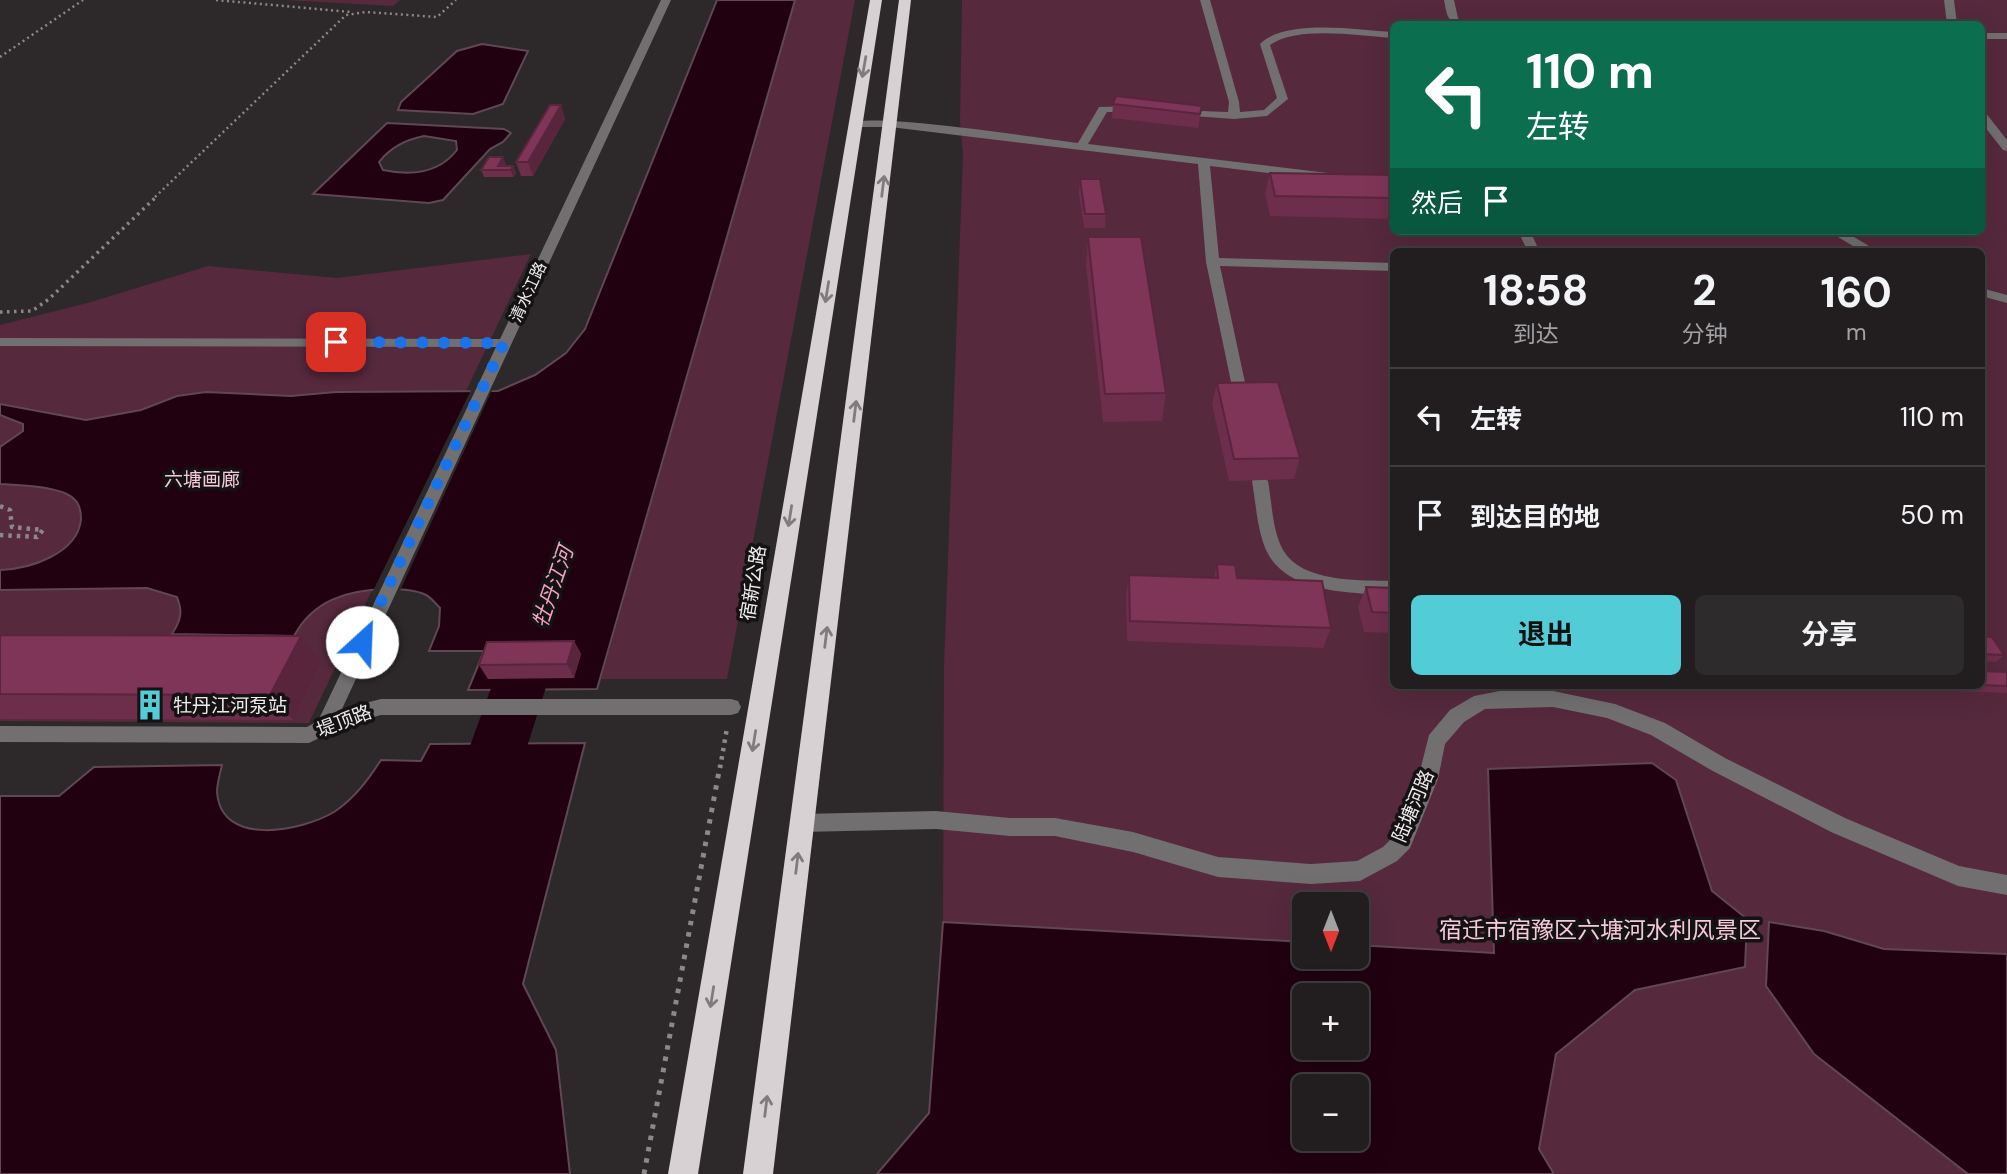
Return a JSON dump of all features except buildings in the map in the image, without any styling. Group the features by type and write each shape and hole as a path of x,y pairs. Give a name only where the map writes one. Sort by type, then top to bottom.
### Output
{"highway":[{"name":"宿新公路","path":"683,1174 876,0"},
{"path":"758,1174 905,0"}],"street":[{"name":"清水江路","path":"324,727 666,0"},
{"path":"1205,0 1229,79 1234,116"},
{"path":"1449,0 1456,21"},
{"path":"1949,0 1952,21"},
{"path":"1165,111 1234,116 1267,113 1283,99 1265,44 1269,38 1296,32 1390,35"},
{"path":"1985,36 2007,36"},
{"path":"1081,147 1103,109 1152,110"},
{"path":"1985,119 2007,148"},
{"path":"855,124 890,124 1339,178"},
{"path":"1204,162 1213,262 1242,401"},
{"path":"1841,235 1866,248"},
{"path":"1213,262 1390,267"},
{"path":"1985,293 2007,299"},
{"path":"0,342 504,343"},
{"path":"1260,481 1273,544 1277,555 1287,566 1338,585 1390,588"},
{"name":"陆塘河路","path":"802,822 936,820 1010,827 1055,827 1133,842 1218,867 1311,874 1360,871 1390,854 1402,841 1428,779 1436,741 1457,716 1481,702 1490,700 1553,699 1608,710 1658,729 1755,784 1871,840 1958,876 2007,885"},
{"name":"堤顶路","path":"0,734 309,735 343,718 381,707 731,707"}],"path":[{"path":"0,57 83,0"},
{"path":"216,0 332,12 437,17 456,0"},
{"path":"0,312 32,311 49,299 345,15 366,12"},
{"path":"0,506 10,510 13,517 12,527 43,530 37,537 0,535"},
{"path":"644,1174 657,1104"}],"green space":[{"path":"284,0 400,0 393,6"},
{"path":"795,0 855,0 727,679 601,679"},
{"name":"宿迁市宿豫区六塘河水利风景区","path":"962,0 2007,0 2007,1174 925,1174 943,922 944,666 963,155 960,122"},
{"name":"六塘画廊","path":"531,254 309,723 0,721 0,325 91,302 208,266 337,278"}],"water":[{"path":"717,0 795,0 597,689 468,690 484,651 429,651 439,626 440,608 426,595 410,590 372,590 333,599 311,614 294,636 172,634 180,616 177,597 147,588 0,590 0,570 38,563 62,550 78,531 81,519 78,503 59,491 0,484 0,447 23,431 23,424 0,415 0,404 86,420 141,410 177,396 206,392 291,396 336,392 498,391 535,375 566,353 585,329"},
{"path":"482,44 528,51 503,104 473,114 398,110 401,102 457,51"},
{"path":"387,123 504,129 511,133 503,142 490,149 443,200 429,203 313,194","holes":["424,136 456,141 457,150 450,158 424,171 404,173 383,170 379,162 394,148"]},
{"path":"585,743 523,984 556,1050 570,1174 0,1174 0,796 59,796 94,767 222,765 217,792 222,810 232,821 247,828 284,829 303,825 334,812 360,789 381,760 421,761 430,744"},
{"path":"1652,763 1676,780 1712,891 1747,919 1745,967 1635,990 1556,1054 1539,1149 1554,1174 877,1174 929,1113 943,922 1292,941 1292,970 1368,970 1369,946 1494,953 1488,769"},
{"path":"1769,922 1824,931 1884,949 2007,954 2007,1174 1968,1174 1814,1054 1766,986"}],"pier":[{"path":"472,388 493,388 399,593 372,593"}],"waterway":[{"name":"牡丹江河","path":"477,809 540,625"}],"place":[{"name":"牡丹江河泵站","path":"150,705"}],"route":[{"path":"336,342 504,343 362,642"}]}
